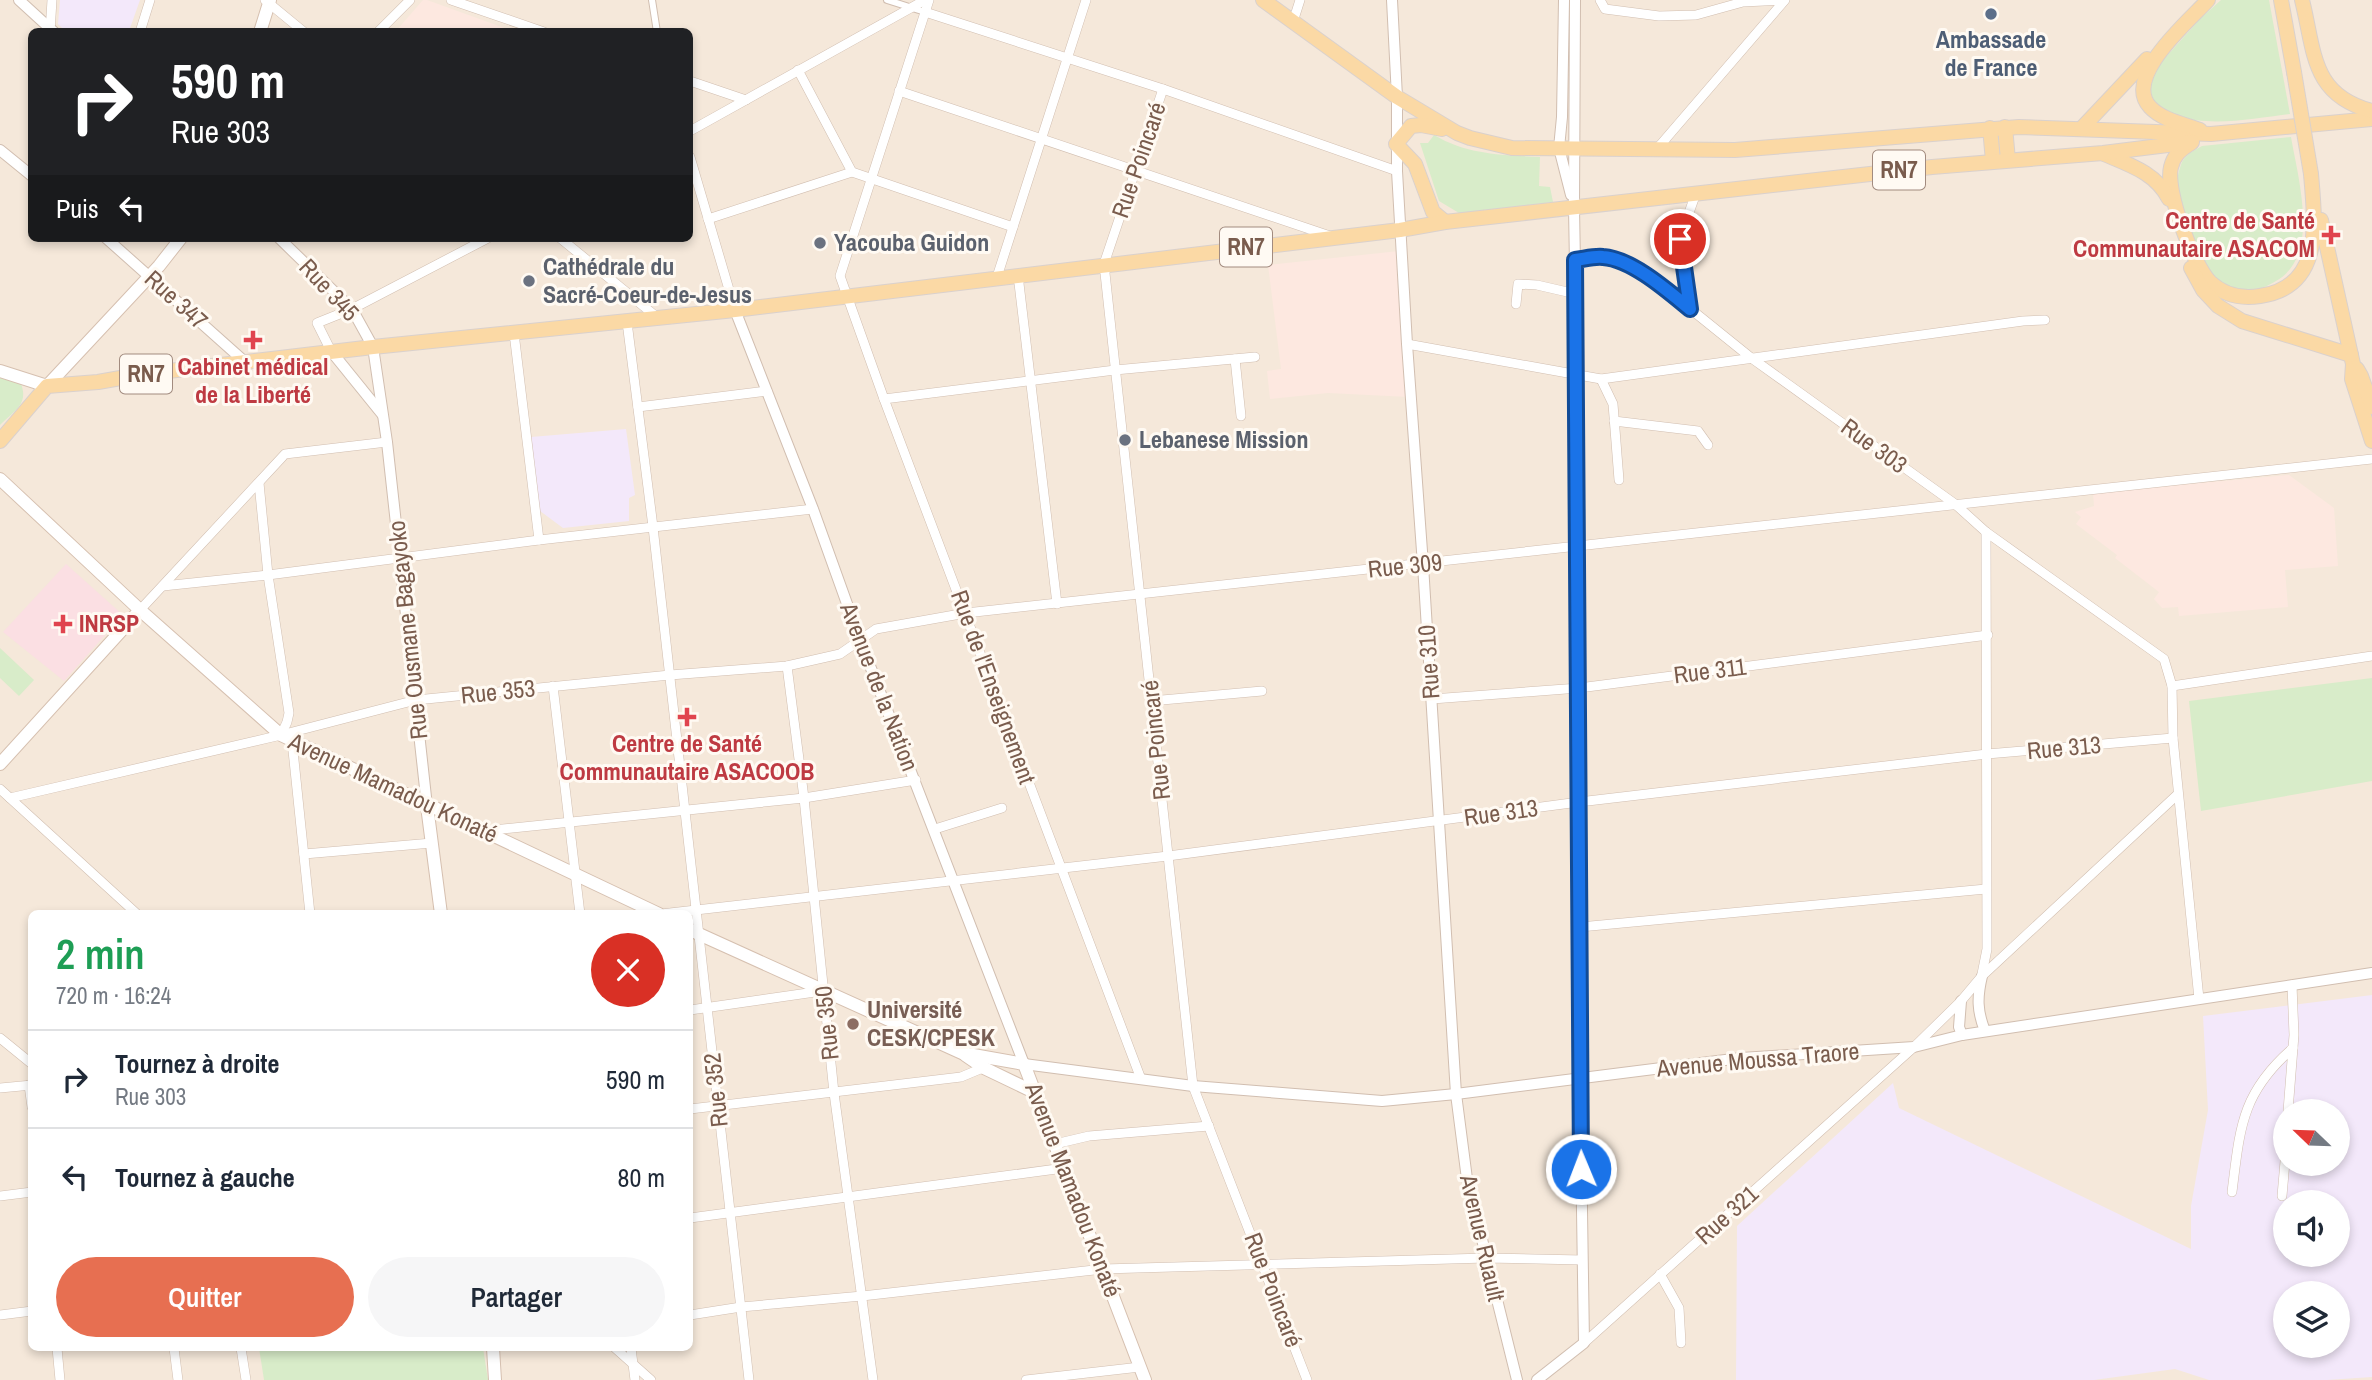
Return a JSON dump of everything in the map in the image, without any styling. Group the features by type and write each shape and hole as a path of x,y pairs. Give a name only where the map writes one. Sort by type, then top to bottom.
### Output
{"main road":[{"path":"1263,0 1397,97 1457,133"},
{"path":"2081,130 2127,83 2199,0"},
{"path":"2208,0 2159,53 2149,68 2145,78 2144,98 2148,106 2165,117 2211,134"},
{"path":"2302,0 2316,62 2327,85 2336,96 2350,105 2372,111"},
{"path":"261,28 268,1"},
{"path":"2280,3 2311,174 2352,359 2352,379 2372,441"},
{"name":"RN7","path":"47,386 97,382 373,346 735,310 1696,193 2001,160 2103,153 2192,142 2211,134 2372,119"},
{"path":"1445,222 1433,212 1415,164 1396,144 1412,126 1421,125 1512,148 1655,150 1786,148 1998,128 2211,134"},
{"path":"1998,128 2001,160"},
{"path":"2192,142 2178,151 2171,164 2170,184 2183,230 2198,264 2211,282 2232,296 2250,298 2272,295 2300,274 2309,259 2314,242 2311,174"},
{"path":"2103,153 2144,172 2162,185 2189,264 2203,290 2217,306 2242,321 2352,359 2372,407"},
{"path":"0,441 178,242"},
{"path":"0,372 47,386"},
{"name":"Avenue Mamadou Konaté","path":"0,479 140,610 286,738 652,910"},
{"path":"0,764 140,610"},
{"name":"Rue Ousmane Bagayoko","path":"427,806 440,910"},
{"name":"Avenue Mamadou Konaté","path":"694,932 962,1053 1024,1064 1143,1374"},
{"path":"962,1053 984,1068 1035,1093"},
{"path":"493,1351 495,1380"}],"street":[{"path":"19,0 49,28"},
{"path":"51,28 52,0"},
{"path":"141,28 150,0"},
{"path":"382,28 410,0"},
{"path":"451,0 532,28"},
{"path":"652,0 656,28"},
{"path":"887,0 1163,89 1397,171"},
{"path":"693,129 927,0"},
{"name":"Rue de l'Enseignement","path":"927,0 840,270 845,295 1141,1079"},
{"path":"997,278 1086,0"},
{"path":"1293,22 1300,0"},
{"name":"Rue 310","path":"1392,0 1400,230 1440,822 1455,1094"},
{"path":"1564,0 1559,148 1574,208"},
{"path":"1575,0 1574,208 1584,1343"},
{"path":"1600,0 1605,9 1659,16 1696,15 1743,2 1785,0"},
{"path":"1655,150 1785,0"},
{"path":"268,1 299,28"},
{"path":"798,70 852,172"},
{"path":"693,81 746,100"},
{"name":"Rue Poincaré","path":"1163,89 1104,264 1168,856 1194,1086 1307,1380"},
{"path":"899,91 1335,237"},
{"path":"0,150 28,173"},
{"path":"693,167 735,310"},
{"path":"708,219 852,172 1013,227"},
{"path":"1690,309 1680,239 1696,193"},
{"name":"Rue 347","path":"111,242 245,362"},
{"name":"Rue 345","path":"283,242 352,309 373,346"},
{"path":"383,416 331,351 317,323 352,309 480,242"},
{"path":"565,242 657,318"},
{"name":"Rue 303","path":"1575,260 1603,256 1620,261 1657,282 1750,357 1955,504 1986,532 2164,659 2172,686"},
{"path":"1018,275 1057,604"},
{"path":"1516,304 1518,284 1576,294"},
{"name":"Avenue de la Nation","path":"735,310 1024,1064"},
{"path":"1407,344 1601,379 1750,357 2045,320"},
{"name":"Rue 352","path":"627,322 696,909 694,932 707,1007 749,1380"},
{"path":"514,333 539,540"},
{"name":"Rue Ousmane Bagayoko","path":"373,346 387,442 427,806"},
{"path":"884,399 1115,370 1255,357"},
{"path":"1235,359 1241,416"},
{"path":"1601,379 1613,404 1619,481"},
{"path":"638,407 767,391"},
{"path":"1614,421 1698,431 1708,445"},
{"path":"140,610 285,454 387,442"},
{"name":"Rue 309","path":"787,666 840,654 876,629 966,613 2372,459"},
{"path":"259,482 268,576 289,713 286,738 310,910"},
{"path":"163,586 268,576 539,540 813,509"},
{"path":"1985,1031 1978,1015 1977,999 1987,949 1986,532"},
{"name":"Rue 311","path":"1432,699 1579,688 1988,635"},
{"path":"2199,999 2173,738 2172,686 2372,656"},
{"name":"Rue 353","path":"10,797 286,738 416,700 787,666"},
{"name":"Rue 350","path":"787,666 804,798 834,1093 873,1380"},
{"path":"553,686 580,910"},
{"path":"1152,701 1262,691"},
{"name":"Rue 313","path":"689,910 1060,869 1580,802 1987,754 2173,738"},
{"path":"483,831 804,798 916,780"},
{"path":"0,789 133,910"},
{"name":"Rue 321","path":"1538,1380 1584,1343 1914,1046 1982,976 2178,794"},
{"path":"935,829 1002,808"},
{"path":"304,854 432,843"},
{"path":"1580,927 1986,890"},
{"name":"Avenue Moussa Traore","path":"1024,1064 1194,1086 1382,1101 1741,1058 1914,1046 1985,1031 2372,973"},
{"path":"2289,1099 2293,1048 2292,985"},
{"path":"693,1009 824,990"},
{"path":"1961,1000 1959,1027 1962,1035"},
{"path":"0,1038 28,1061"},
{"path":"2232,1192 2242,1119 2251,1097 2280,1059 2293,1048"},
{"path":"693,1109 961,1077 999,1060"},
{"path":"0,1088 28,1085"},
{"name":"Avenue Ruault","path":"1455,1094 1467,1179 1517,1380"},
{"path":"1055,1144 1089,1136 1209,1126"},
{"path":"693,1218 1064,1168"},
{"path":"0,1196 28,1192"},
{"path":"693,1315 741,1307 1103,1269 1486,1258 1582,1260"},
{"path":"1660,1275 1679,1308 1681,1343"},
{"path":"0,1315 28,1312"},
{"path":"57,1351 61,1380"},
{"path":"174,1351 178,1380"},
{"path":"242,1351 246,1380"},
{"path":"619,1351 651,1380"},
{"path":"631,1351 635,1380"},
{"path":"1026,1380 1143,1374"}],"shaded area":[{"path":"0,0 2372,0 2372,1380 0,1380"},
{"path":"60,0 140,0 130,28 62,28 58,24"},
{"path":"423,0 427,0 505,28 399,28"},
{"path":"1399,251 1409,397 1328,393 1270,399 1267,371 1281,369 1268,265"},
{"path":"626,429 635,495 629,498 629,521 563,528 536,508 531,437"},
{"path":"2289,475 2334,508 2338,566 2285,570 2288,607 2179,616 2178,607 2162,608 2154,599 2159,592 2076,524 2081,517 2075,512 2094,506 2093,493"},
{"name":"INRSP","path":"66,564 123,615 64,681 3,632"},
{"path":"2372,995 2372,1377 2327,1380 2209,1380 2175,1369 2094,1380 1736,1380 1737,1226 1893,1083 1899,1108 2191,1249 2191,1206 2208,1110 2203,1016"}],"green space":[{"path":"2221,0 2269,0 2290,114 2234,121 2194,120 2176,116 2161,108 2148,95 2155,69"},
{"path":"1434,135 1472,150 1540,157 1539,186 1550,187 1553,202 1459,213 1439,201 1420,143 1428,143"},
{"path":"2291,137 2303,215 2298,254 2290,269 2266,286 2244,289 2223,284 2213,277 2208,269 2185,217 2177,183 2182,162 2188,154 2202,146"},
{"path":"0,376 21,384 23,397 19,407 0,425"},
{"path":"0,648 34,680 19,696 0,678"},
{"path":"2372,678 2372,781 2201,811 2189,701"},
{"path":"259,1351 483,1351 488,1380 264,1380"}],"place":[{"name":"Ambassade de France","path":"1991,14"},
{"name":"Centre de Santé Communautaire ASACOM","path":"2331,235"},
{"name":"Yacouba Guidon","path":"820,243"},
{"name":"Cathédrale du Sacré-Coeur-de-Jesus","path":"529,281"},
{"name":"Cabinet médical de la Liberté","path":"253,340"},
{"name":"Lebanese Mission","path":"1125,440"},
{"name":"INRSP","path":"63,624"},
{"name":"Centre de Santé Communautaire ASACOOB","path":"687,717"},
{"name":"Université CESK/CPESK","path":"853,1024"}],"route":[{"path":"1581,1169 1575,260 1603,256 1620,261 1657,282 1690,309 1680,239"}]}
